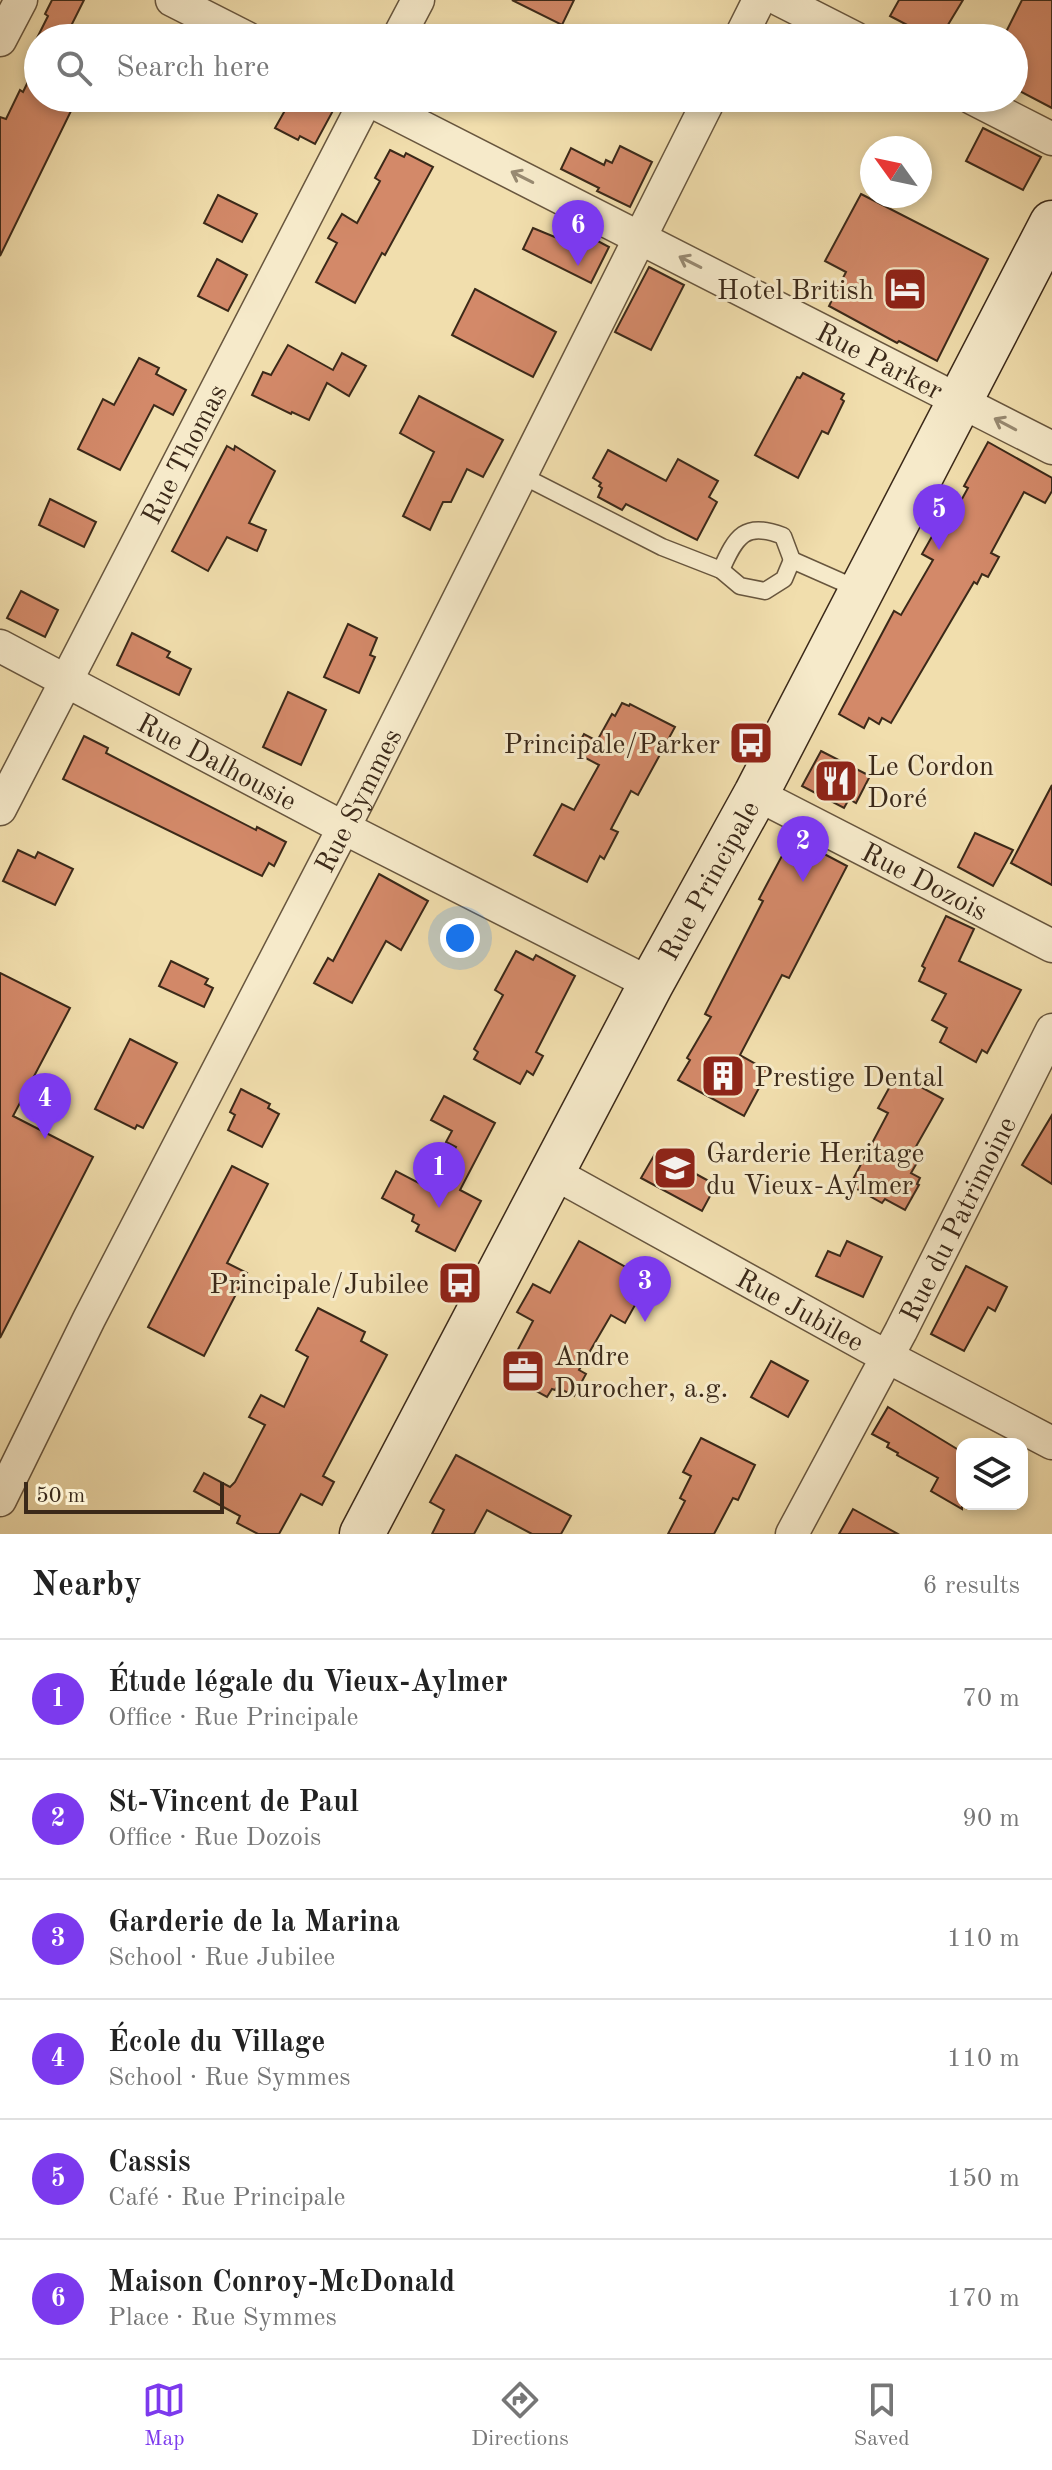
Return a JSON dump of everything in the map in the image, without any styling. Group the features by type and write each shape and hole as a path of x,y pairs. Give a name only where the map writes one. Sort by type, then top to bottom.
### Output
{"street":[{"path":"0,40 21,0"},
{"path":"172,0 219,24"},
{"path":"405,24 418,0"},
{"path":"747,24 759,0"},
{"path":"780,0 827,24"},
{"name":"Rue Thomas","path":"0,809 359,112"},
{"name":"Rue Parker","path":"394,112 1052,448"},
{"name":"Rue Symmes","path":"0,1500 89,1319 344,828 703,112"},
{"path":"999,112 1052,139"},
{"name":"Rue Principale","path":"362,1534 651,984 756,794 1052,223"},
{"name":"Rue Dalhousie","path":"0,646 344,828 651,984"},
{"name":"Rue Dozois","path":"756,794 1052,946"},
{"name":"Rue du Patrimoine","path":"792,1534 888,1357 1052,1030"},
{"name":"Rue Jubilee","path":"552,1172 888,1357 1052,1443"}],"lane":[{"path":"521,475 662,547 721,570 740,586 765,591 784,579 792,560 783,536 762,528 743,534 730,549 721,570"},
{"path":"792,560 860,590"}],"building":[{"path":"52,0 84,0 72,24 44,24 48,16 45,14"},
{"path":"512,0 574,0 560,24"},
{"path":"899,0 963,0 948,24 905,24 890,16"},
{"path":"1022,0 1052,0 1052,108 1028,95 1028,24 1010,24"},
{"path":"20,90 23,92 24,112 71,112 0,256 0,117 6,119"},
{"path":"284,112 332,112 315,144 300,136 298,140 275,128"},
{"path":"983,128 1041,157 1023,190 966,161"},
{"path":"620,146 652,162 630,207 561,169 571,148 604,165 606,160 612,163"},
{"path":"390,150 404,157 406,153 433,167 355,303 316,282 337,243 328,238 342,214 357,223 380,181 375,178"},
{"path":"218,195 257,214 242,242 204,223"},
{"name":"Hotel British","path":"860,196 860,208 888,208 988,259 937,361 829,306 846,272 825,261"},
{"path":"533,228 574,245 581,232 609,247 591,283 523,249"},
{"path":"217,259 247,275 228,311 198,296"},
{"path":"649,267 684,285 651,350 615,332"},
{"path":"475,289 556,332 533,377 452,335"},
{"path":"288,345 333,370 342,353 366,366 349,396 327,383 309,420 252,395 263,372 271,375"},
{"path":"139,358 159,368 156,374 186,390 173,415 154,405 120,470 78,449 103,399 114,405"},
{"path":"803,373 844,394 841,399 844,401 828,434 822,431 798,478 755,455 797,377 800,378"},
{"path":"419,396 503,440 483,477 467,469 451,502 443,502 430,530 403,516 434,452 400,433"},
{"path":"988,442 1052,478 1052,491 1045,503 1024,492 991,553 999,557 988,577 982,574 977,584 974,582 891,723 882,718 879,724 869,718 864,728 839,714 894,611 901,615 933,560 922,554 939,524 946,528"},
{"path":"227,446 234,450 235,446 275,471 249,523 266,530 257,551 227,537 208,571 172,551"},
{"path":"608,450 666,481 678,459 718,481 709,497 717,502 697,540 626,504 622,510 598,497 601,483 593,478"},
{"path":"50,499 96,522 84,547 39,525"},
{"path":"21,591 58,610 45,637 7,618"},
{"path":"348,624 377,638 370,655 375,657 359,693 324,677"},
{"path":"132,633 170,652 167,657 191,669 179,695 117,665"},
{"path":"288,692 326,710 301,765 263,747"},
{"path":"622,703 675,727 638,795 631,791 611,829 618,832 604,859 600,856 587,882 534,855 562,804 574,810 599,765 574,752 584,734 597,741"},
{"path":"84,736 108,748 106,753 256,830 257,827 286,842 274,866 269,863 262,876 63,779"},
{"name":"Le Cordon Doré","path":"821,751 870,776 856,803 849,799 844,808 802,786"},
{"path":"1052,785 1052,885 1011,863"},
{"path":"975,833 1013,850 993,886 958,867"},
{"path":"792,837 847,866 789,978 782,975 740,1055 768,1071 744,1116 678,1080 711,1017 705,1014"},
{"path":"18,850 35,858 38,852 73,869 55,905 3,881"},
{"path":"379,874 428,901 401,950 386,941 352,1003 314,983 328,958 333,961"},
{"path":"946,916 974,929 959,961 1021,990 987,1053 982,1050 976,1062 940,1042 947,1028 932,1020 946,994 919,981 925,968 922,966"},
{"path":"516,951 533,960 536,955 575,976 536,1052 543,1056 533,1075 527,1071 520,1084 474,1059 478,1052 474,1049 503,995 495,990"},
{"path":"171,961 208,979 205,984 213,988 204,1007 159,986"},
{"path":"0,973 70,1008 13,1116 93,1157 0,1338"},
{"path":"130,1039 177,1063 143,1128 137,1125 135,1129 95,1109"},
{"path":"894,1079 907,1086 910,1081 943,1099 910,1157 918,1161 911,1173 920,1178 905,1210 885,1199 882,1203 850,1185 888,1113 878,1108"},
{"path":"241,1089 270,1104 268,1108 279,1114 262,1147 228,1130 235,1115 230,1112"},
{"path":"444,1096 495,1123 460,1190 481,1201 455,1251 416,1231 419,1225 412,1221 414,1215 382,1198 396,1171 434,1191 456,1147 446,1142 452,1131 431,1120"},
{"path":"1052,1115 1052,1184 1022,1165"},
{"path":"656,1152 716,1185 702,1211 641,1178"},
{"path":"232,1166 268,1184 227,1263 247,1273 204,1356 148,1327"},
{"path":"579,1241 649,1280 625,1323 611,1315 579,1370 586,1374 574,1396 557,1387 547,1397 505,1374 533,1321 517,1312 533,1284 550,1293"},
{"path":"847,1241 882,1257 863,1297 816,1276 828,1251 840,1256"},
{"path":"966,1266 1007,1287 995,1311 988,1307 964,1351 931,1334"},
{"path":"318,1308 365,1332 361,1341 387,1355 323,1476 334,1482 322,1505 301,1494 279,1534 258,1534 237,1523 240,1516 194,1491 204,1473 230,1487 235,1482 265,1425 249,1417 261,1395 284,1407 308,1357 296,1350"},
{"path":"771,1361 808,1381 788,1417 751,1397"},
{"path":"888,1407 956,1448 956,1506 931,1491 938,1478 897,1455 887,1447 889,1443 872,1434"},
{"path":"701,1438 755,1465 738,1500 733,1498 714,1534 668,1534 685,1501 680,1498 691,1476 683,1472"},
{"path":"456,1455 571,1516 561,1534 532,1534 487,1510 474,1534 432,1534 444,1510 430,1502"},
{"path":"853,1509 898,1534 839,1534"}],"place":[{"name":"Maison Conroy-McDonald","path":"578,266"},
{"name":"Hotel British","path":"905,289"},
{"name":"Cassis","path":"939,550"},
{"name":"Principale/Parker","path":"751,743"},
{"name":"Le Cordon Doré","path":"836,781"},
{"name":"St-Vincent de Paul","path":"803,882"},
{"name":"Prestige Dental","path":"723,1076"},
{"name":"École du Village","path":"45,1139"},
{"name":"Garderie Heritage du Vieux-Aylmer","path":"675,1168"},
{"name":"Étude légale du Vieux-Aylmer","path":"439,1208"},
{"name":"Principale/Jubilee","path":"460,1283"},
{"name":"Garderie de la Marina","path":"645,1322"},
{"name":"Andre Durocher, a.g.","path":"523,1371"}]}
